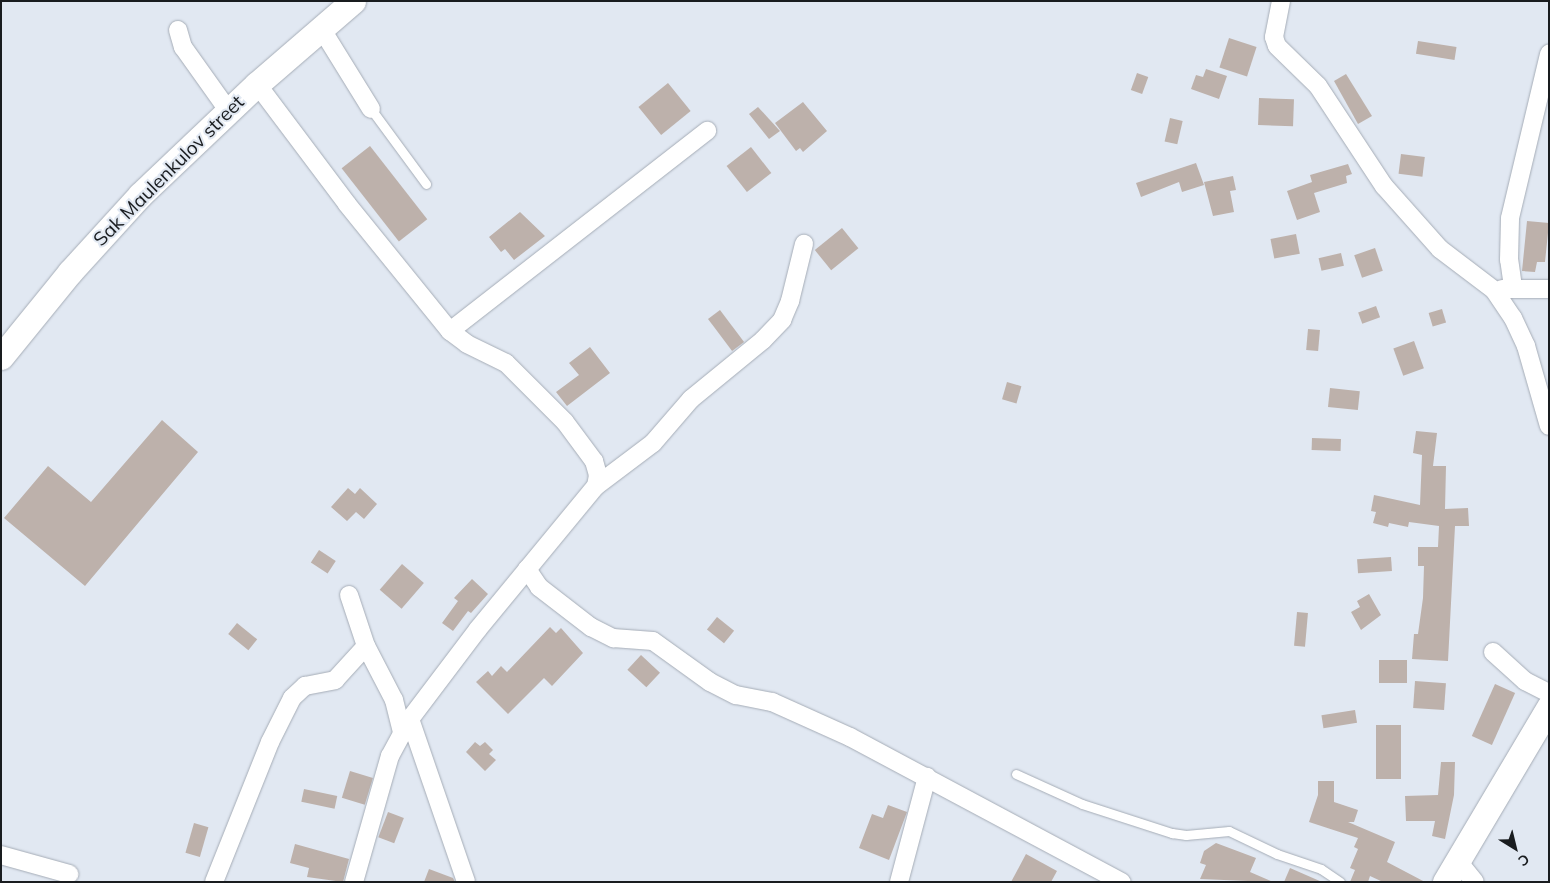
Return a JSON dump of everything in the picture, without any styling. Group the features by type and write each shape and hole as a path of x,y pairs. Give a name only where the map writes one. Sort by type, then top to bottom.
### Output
{"main road":[{"name":"Sak Maulenkulov street","path":"1,357 70,272 134,202 256,84 353,1"},
{"path":"1444,882 1549,707"}],"street":[{"path":"1281,1 1274,30 1277,46 1318,86 1384,186 1440,249 1494,290 1514,318 1526,346 1549,426"},
{"path":"321,28 371,109"},
{"path":"178,30 182,47 228,110"},
{"path":"1513,287 1509,260 1510,218 1549,54"},
{"path":"256,84 347,204 450,331 467,344 506,363 546,402 594,461 598,475 596,486"},
{"path":"450,331 707,131"},
{"path":"354,882 390,756 406,725 527,569 596,486 653,443 697,393 763,340 782,320 790,301 804,244"},
{"path":"1494,290 1513,287 1549,289"},
{"path":"527,569 540,587 591,627 614,638 653,641 670,650 688,670 710,682 736,695 772,702 927,777 1122,882"},
{"path":"349,595 366,646 406,725 466,882"},
{"path":"203,882 216,874 292,698 305,686 335,680 366,646"},
{"path":"1493,652 1526,681 1549,694"},
{"path":"899,882 927,777"},
{"path":"1,855 69,874"},
{"path":"1457,860 1475,882"}],"lane":[{"path":"371,109 426,184"},
{"path":"1016,774 1082,804 1172,833 1186,835 1229,831 1278,854 1321,869 1340,882"}],"building":[{"path":"1229,38 1257,47 1247,76 1219,67"},
{"path":"1418,41 1457,47 1454,60 1416,54"},
{"path":"1206,69 1227,76 1219,99 1191,89 1196,75 1203,77"},
{"path":"1137,73 1148,77 1142,94 1131,90"},
{"path":"1346,74 1372,116 1358,124 1334,81"},
{"path":"668,83 691,111 661,135 638,107"},
{"path":"1259,98 1294,99 1293,126 1258,125"},
{"path":"803,102 827,131 803,152 800,148 796,151 775,123"},
{"path":"758,107 780,131 769,139 749,114"},
{"path":"1170,118 1183,121 1177,144 1165,141"},
{"path":"370,146 427,219 399,241 342,168"},
{"path":"751,147 771,173 747,192 727,166"},
{"path":"1401,154 1425,157 1422,177 1399,174"},
{"path":"1196,163 1204,185 1182,192 1179,182 1141,197 1136,183"},
{"path":"1348,164 1352,174 1346,176 1347,183 1314,193 1320,212 1297,220 1287,191 1312,182 1310,175"},
{"path":"1233,176 1236,190 1230,191 1234,212 1213,216 1204,182"},
{"path":"520,212 545,236 514,260 505,249 501,252 489,237"},
{"path":"1527,221 1549,223 1545,262 1537,262 1535,272 1522,271"},
{"path":"842,228 858,248 831,270 815,250"},
{"path":"1296,234 1300,254 1274,259 1270,239"},
{"path":"1375,248 1383,271 1362,278 1354,255"},
{"path":"1341,253 1344,266 1322,271 1319,258"},
{"path":"1376,306 1380,317 1362,324 1358,312"},
{"path":"1442,309 1446,322 1433,326 1429,313"},
{"path":"720,310 744,342 732,351 708,319"},
{"path":"1308,329 1320,330 1318,351 1306,350"},
{"path":"1414,341 1424,368 1403,376 1393,349"},
{"path":"590,347 610,373 567,406 556,392 579,375 569,363"},
{"path":"1007,382 1021,386 1016,403 1002,399"},
{"path":"1330,388 1360,391 1358,410 1328,407"},
{"path":"162,420 198,452 85,586 4,518 48,466 91,502"},
{"path":"1416,431 1437,433 1433,466 1446,466 1445,509 1468,508 1469,526 1455,526 1448,661 1412,659 1414,634 1418,634 1423,598 1424,566 1418,566 1418,547 1438,547 1439,526 1409,522 1408,527 1389,523 1388,527 1373,523 1376,512 1371,511 1374,495 1420,505 1422,455 1413,453"},
{"path":"1312,438 1341,439 1341,451 1312,450"},
{"path":"348,488 355,494 360,488 377,504 364,519 356,512 347,521 331,507"},
{"path":"319,550 336,561 328,573 311,563"},
{"path":"1391,557 1392,571 1358,573 1357,559"},
{"path":"402,564 424,583 402,609 380,590"},
{"path":"472,579 488,594 471,613 468,611 453,631 442,623 458,601 454,598"},
{"path":"1369,594 1381,615 1361,630 1351,612 1360,607 1357,601"},
{"path":"1297,612 1308,613 1305,647 1294,646"},
{"path":"717,617 734,631 724,643 707,629"},
{"path":"237,623 257,639 248,650 228,634"},
{"path":"550,627 556,633 561,628 583,653 552,686 544,678 508,714 476,682 488,671 492,676 501,666 507,672"},
{"path":"641,655 660,673 646,687 627,670"},
{"path":"1379,660 1407,660 1407,683 1379,683"},
{"path":"1415,681 1446,683 1444,710 1413,708"},
{"path":"1495,684 1515,693 1492,745 1472,736"},
{"path":"1355,710 1357,723 1323,728 1321,715"},
{"path":"1376,725 1401,725 1401,779 1376,779"},
{"path":"475,742 480,746 485,742 493,750 489,754 496,760 485,771 466,752"},
{"path":"1441,762 1455,762 1454,795 1445,839 1432,836 1435,821 1406,821 1405,796 1438,795"},
{"path":"350,771 373,778 365,805 342,798"},
{"path":"1318,781 1334,781 1334,802 1358,810 1354,822 1348,822 1395,842 1387,862 1425,882 1383,882 1370,876 1368,882 1350,882 1355,870 1350,868 1358,849 1354,847 1358,838 1309,822 1318,795"},
{"path":"304,789 337,796 335,809 301,802"},
{"path":"888,805 907,812 889,860 859,848 872,814 883,818"},
{"path":"388,812 404,818 394,843 378,837"},
{"path":"194,823 208,827 200,857 185,853"},
{"path":"1216,843 1256,858 1250,872 1273,882 1200,879 1206,865 1200,863 1204,851"},
{"path":"295,844 349,859 343,882 307,877 309,868 290,863"},
{"path":"1026,854 1057,871 1051,882 1011,882"},
{"path":"1290,868 1322,882 1284,882"},
{"path":"429,869 453,878 455,882 424,882"}]}
